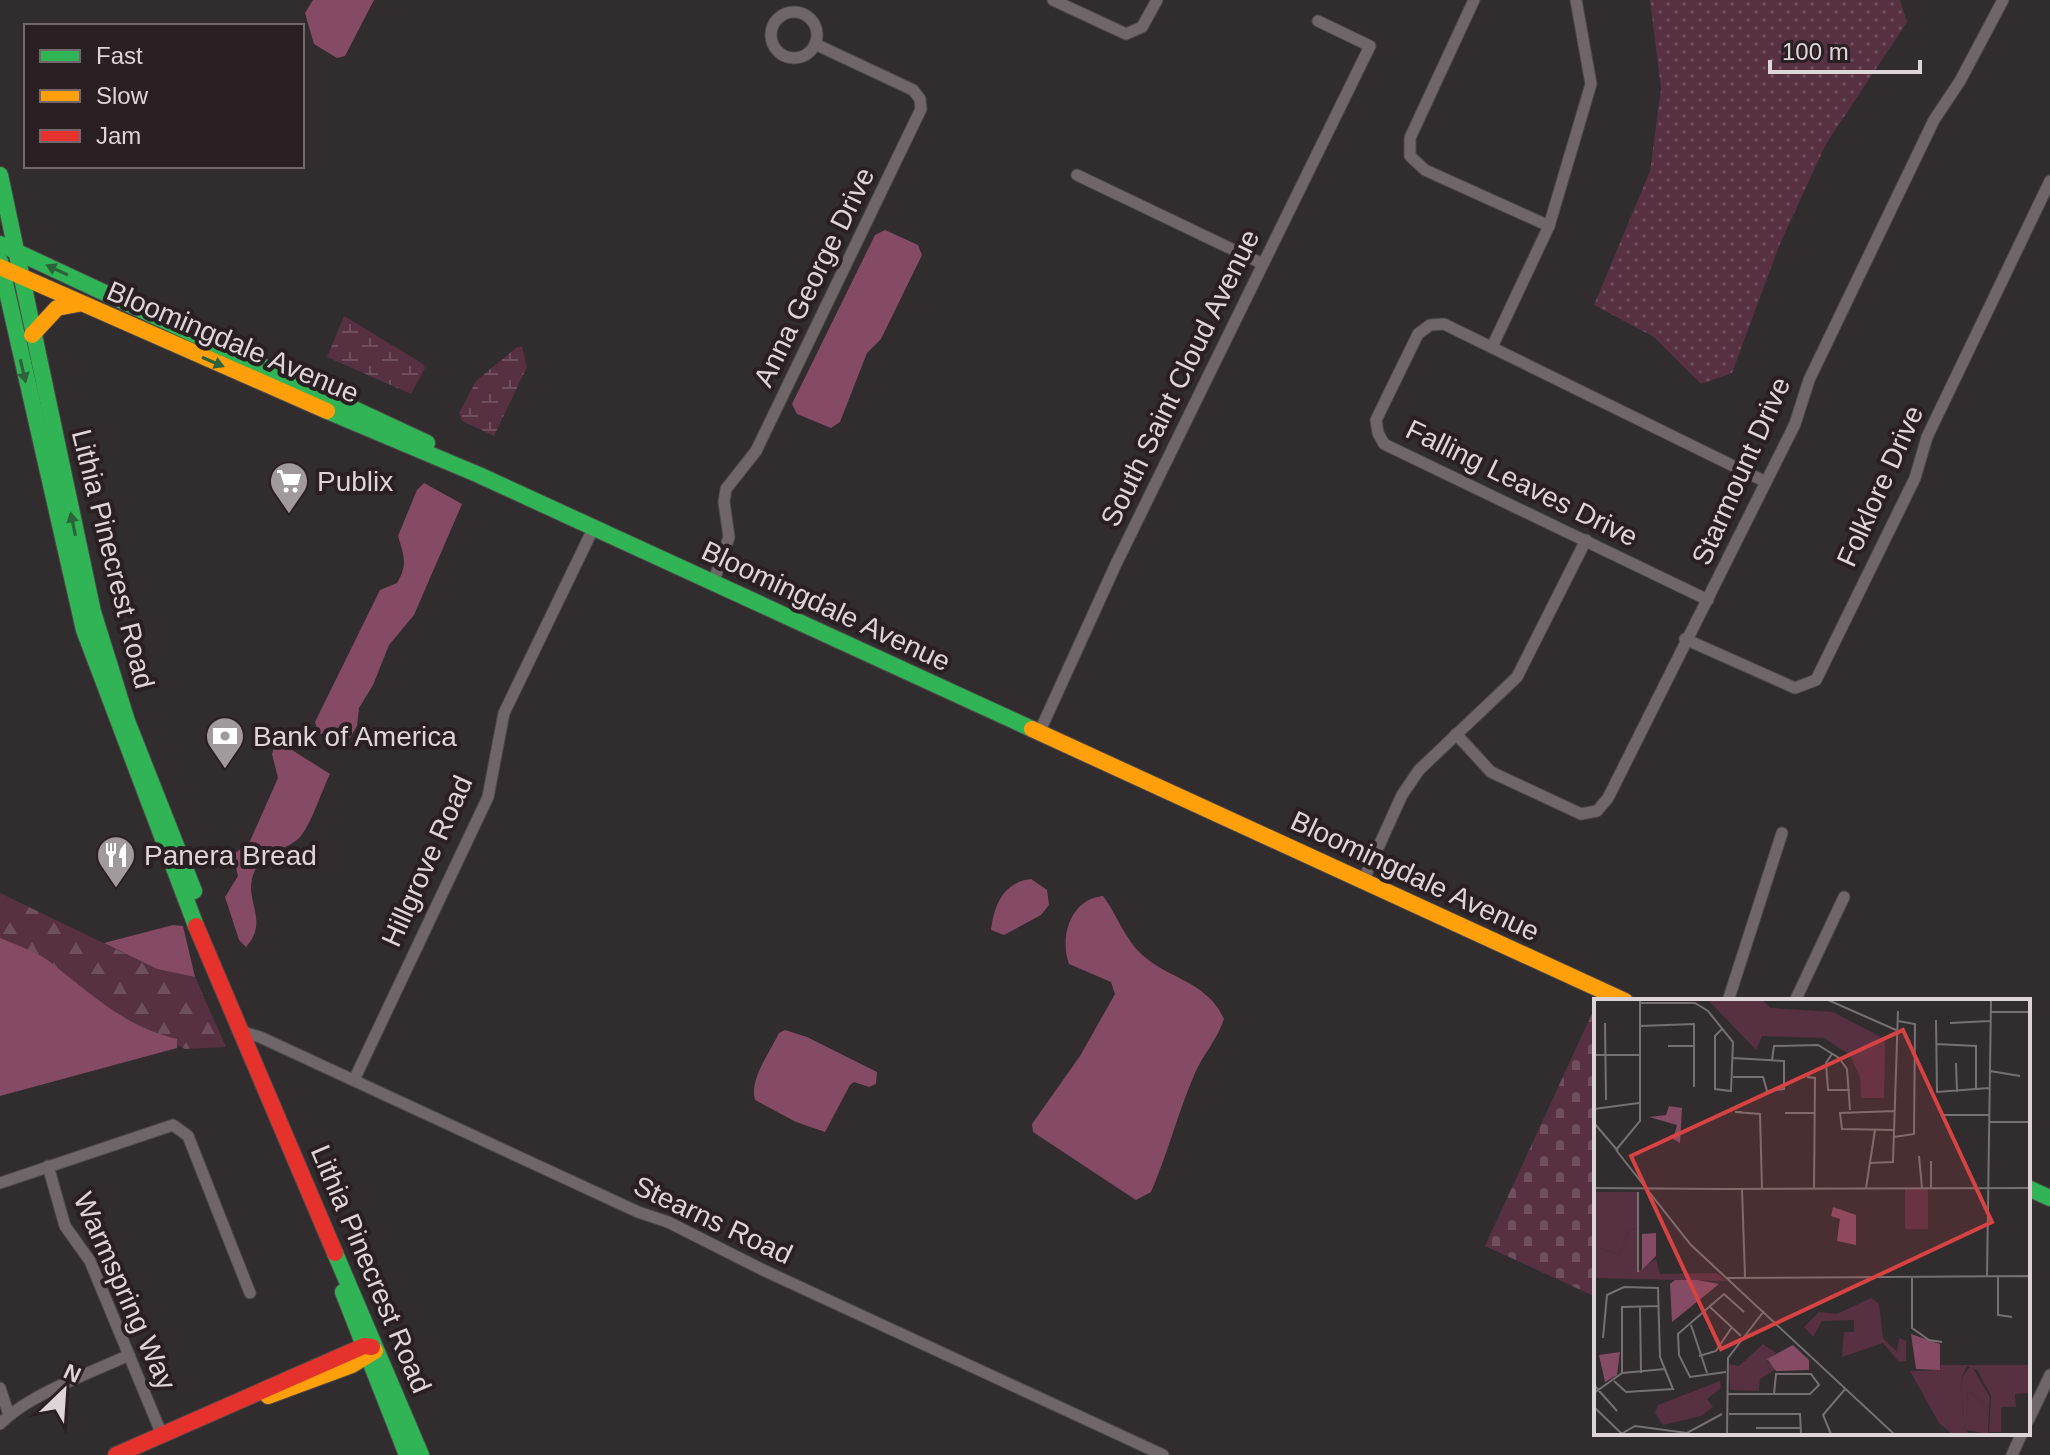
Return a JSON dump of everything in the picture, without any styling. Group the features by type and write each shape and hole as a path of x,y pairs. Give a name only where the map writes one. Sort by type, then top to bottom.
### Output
{"main road":[{"name":"Lithia Pinecrest Road","path":"0,175 99,635 127,721 212,939 227,992"},
{"path":"0,244 378,418 479,475"},
{"name":"Bloomingdale Avenue","path":"0,265 81,304 594,527 1621,999"},
{"name":"Lithia Pinecrest Road","path":"0,265 84,630 146,800 272,1104 367,1358 407,1455"},
{"path":"32,335 57,308 81,304"},
{"path":"2030,1189 2050,1198"},
{"name":"Lithia Pinecrest Road","path":"367,1358 421,1455"},
{"path":"116,1455 232,1406 295,1374 367,1358"}],"street":[{"path":"1053,0 1126,34 1142,27 1157,0"},
{"path":"1474,0 1410,138 1410,156 1425,170 1549,226"},
{"path":"1492,347 1549,226 1591,84 1576,0"},
{"name":"Starmount Drive","path":"1456,734 1491,772 1581,814 1597,811 1608,798 1795,424 1809,380 1934,120 1960,81 2003,0"},
{"path":"799,13 815,27 815,44 802,56 785,56 773,44 772,27 783,15 799,13"},
{"name":"South Saint Cloud Avenue","path":"1039,733 1124,547 1370,46 1318,21"},
{"name":"Anna George Drive","path":"713,583 729,537 724,502 726,489 756,451 921,109 920,99 913,90 815,44"},
{"path":"1077,175 1263,264"},
{"name":"Folklore Drive","path":"1685,639 1795,688 1816,680 1915,478 1927,437 2050,181"},
{"name":"Falling Leaves Drive","path":"1708,600 1384,444 1376,420 1418,334 1430,325 1444,324 1766,482"},
{"name":"Hillgrove Road","path":"354,1080 488,797 504,713 594,527"},
{"path":"1363,881 1402,795 1419,770 1517,677 1586,540"},
{"path":"1729,999 1782,833"},
{"path":"1796,999 1844,897"},
{"name":"Stearns Road","path":"243,1032 638,1212 668,1222 763,1270 1163,1455"},
{"path":"0,1183 173,1125 188,1136 250,1293"},
{"name":"Warmspring Way","path":"48,1166 65,1226 90,1261 162,1435"},
{"path":"0,1388 4,1420 129,1355"},
{"path":"2030,1417 2050,1375"},
{"path":"2012,1455 2021,1435"}],"green space":[{"path":"1650,0 1900,0 1907,22 1826,144 1779,246 1732,373 1701,384 1654,337 1594,305 1650,171 1661,89"},
{"path":"344,316 423,364 425,368 411,394 327,357"},
{"path":"517,347 522,347 527,367 494,436 462,421 459,413 476,381"},
{"path":"0,893 157,969 195,977 226,1047 185,1049 105,1008 0,945"},
{"path":"1594,1009 1594,1296 1485,1246"}],"shaded area":[{"path":"313,0 374,0 345,56 337,58 314,44 305,13"},
{"path":"885,230 918,245 922,255 881,339 867,353 840,422 831,428 797,414 792,404 875,235"},
{"path":"424,483 462,504 414,615 389,645 373,685 359,708 357,726 348,741 339,743 318,732 315,722 380,590 397,583 403,571 404,560 398,536 417,490"},
{"path":"281,743 330,774 304,832 289,845 264,858 255,870 251,891 256,927 246,947 239,940 225,897 238,876 233,855 250,841 278,778 272,754 274,747"},
{"path":"1031,879 1047,890 1049,905 1041,915 1004,935 991,930 1002,896 1014,885"},
{"path":"1103,896 1139,952 1209,997 1224,1019 1195,1073 1151,1192 1136,1200 1033,1132 1032,1124 1080,1056 1115,994 1111,982 1069,964 1066,953 1067,931 1076,911 1092,899"},
{"path":"173,925 183,926 195,977 157,969 104,943"},
{"path":"0,938 44,958 125,1018 158,1034 177,1039 177,1048 0,1096"},
{"path":"785,1030 807,1037 877,1072 876,1084 869,1087 854,1082 850,1085 825,1132 796,1122 755,1100 755,1084 761,1066 779,1033"}],"traffic: fast":[{"path":"0,175 93,612 127,721 194,891"},
{"path":"0,244 427,443"},
{"path":"0,261 84,630 196,926"},
{"path":"327,411 479,475 1032,729"},
{"path":"2030,1189 2050,1198"},
{"path":"335,1253 421,1455"},
{"path":"343,1292 407,1455"}],"traffic: slow":[{"path":"0,267 327,411"},
{"path":"32,335 57,308 78,304"},
{"path":"1032,729 1621,999"},
{"path":"268,1396 352,1365 375,1351"}],"traffic: jam":[{"path":"196,926 335,1253"},
{"path":"116,1455 364,1346 372,1347"}],"place":[{"name":"Publix","path":"289,515"},
{"name":"Bank of America","path":"225,770"},
{"name":"Panera Bread","path":"116,889"}]}
